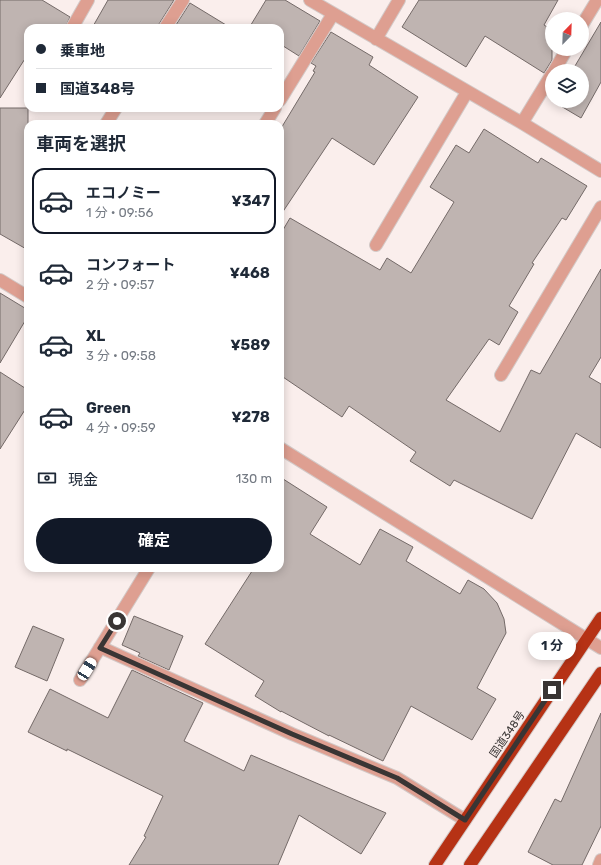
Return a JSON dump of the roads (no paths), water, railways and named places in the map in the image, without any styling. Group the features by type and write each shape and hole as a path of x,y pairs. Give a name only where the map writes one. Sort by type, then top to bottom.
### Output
{"highway":[{"name":"国道348号","path":"435,865 601,618"},
{"path":"470,865 601,673"}],"lane":[{"path":"74,24 88,0"},
{"path":"167,24 182,0"},
{"path":"310,0 522,123 601,171"},
{"path":"376,39 399,0"},
{"path":"589,14 596,2"},
{"path":"284,94 333,14"},
{"path":"522,123 545,85"},
{"path":"376,245 467,92"},
{"path":"501,375 601,207"},
{"path":"0,280 24,295"},
{"path":"284,450 601,648"},
{"path":"80,680 148,572"},
{"path":"100,648 292,734 397,778 465,820"},
{"path":"599,865 601,860"}]}
